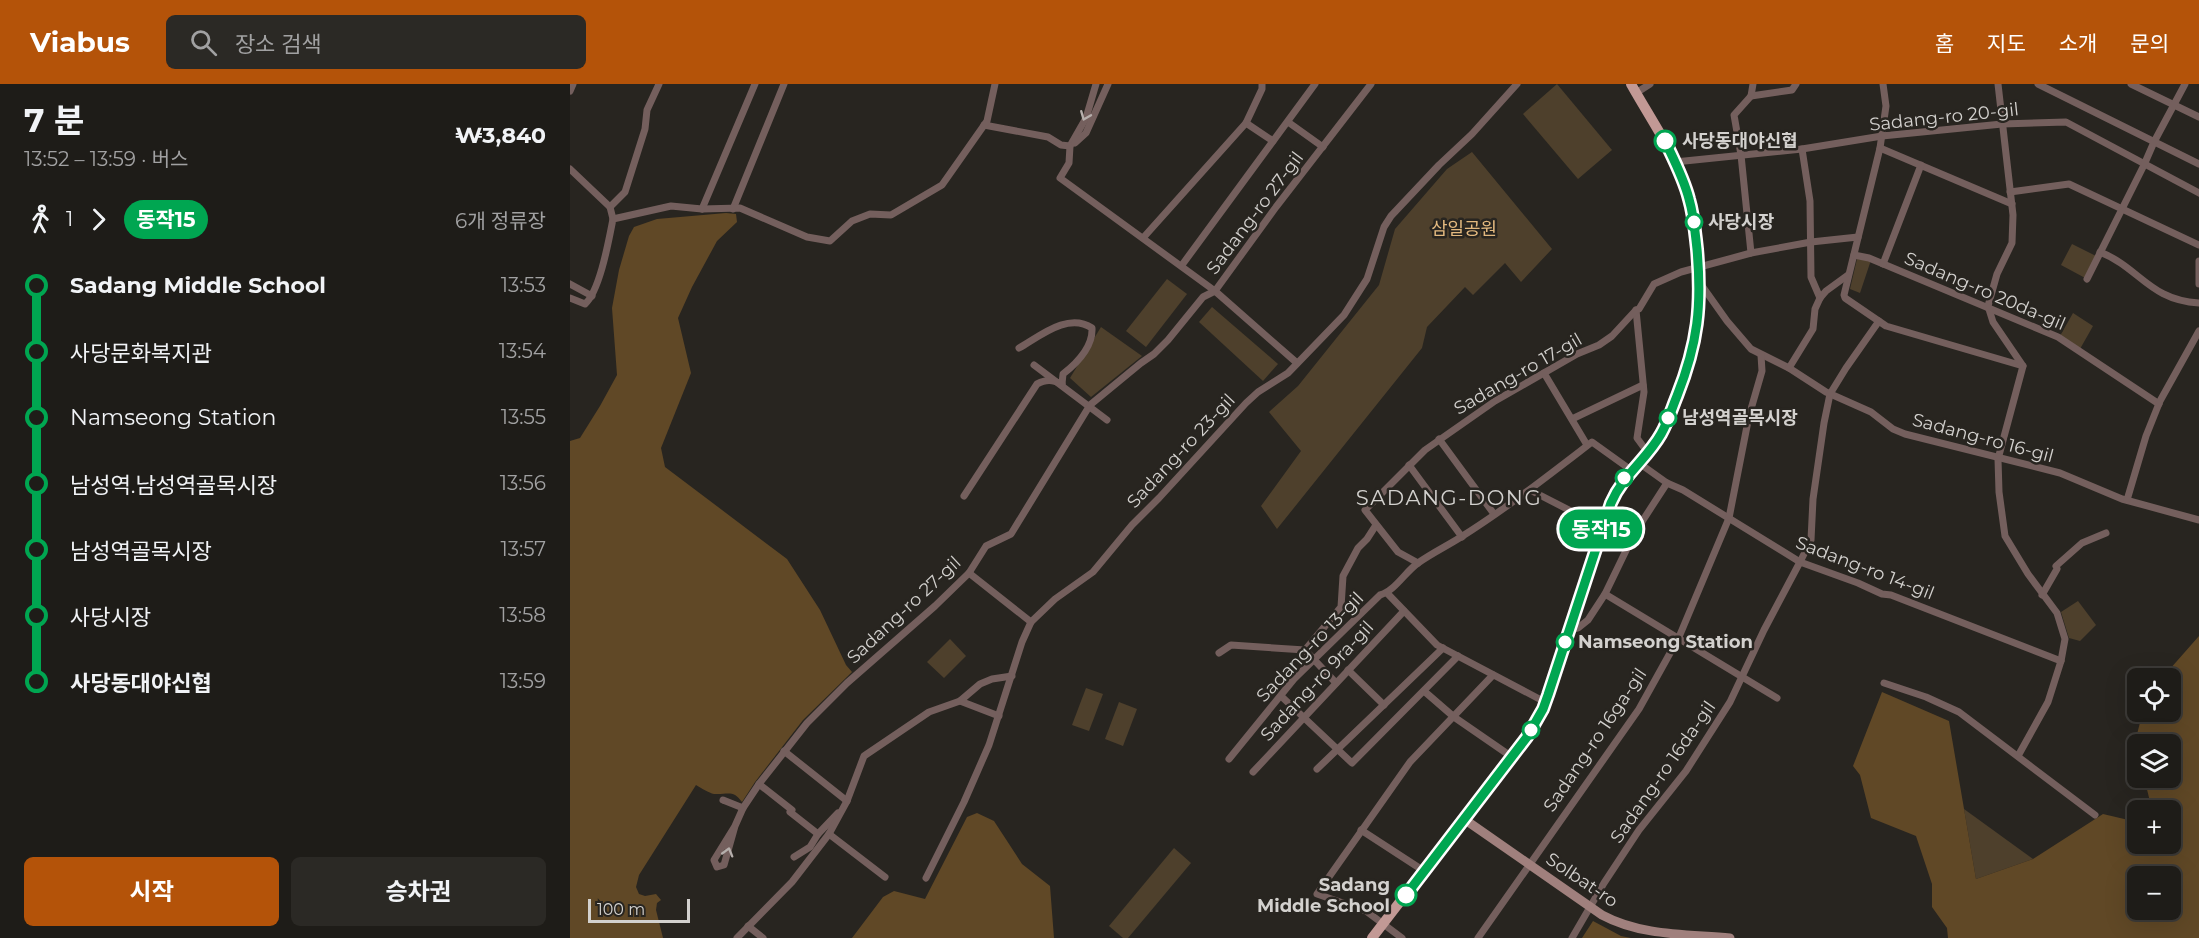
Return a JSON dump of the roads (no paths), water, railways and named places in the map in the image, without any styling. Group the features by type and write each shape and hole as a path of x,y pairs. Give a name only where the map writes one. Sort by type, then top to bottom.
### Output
{"main road":[{"path":"1372,938 1536,723 1615,493 1648,453 1663,430 1688,369 1699,317 1699,268 1690,201 1675,162 1634,89"}],"street":[{"path":"570,91 573,84"},
{"path":"609,207 625,192 645,129 647,110 659,84"},
{"path":"702,209 756,84"},
{"path":"733,209 784,84"},
{"path":"613,219 671,206 702,209 740,208 807,237 830,241 852,221 870,214 891,215 942,185 987,121 994,84"},
{"path":"1096,84 1086,118 1070,146 1069,163 1060,178 1182,265 1297,363"},
{"path":"984,125 1048,137 1062,145 1070,146 1086,133 1108,84"},
{"path":"1182,265 1316,84"},
{"name":"Sadang-ro 27-gil","path":"735,826 724,865 717,867 714,860 743,808 784,751 829,701 969,573 986,546 1011,534 1090,405 1154,354 1203,297 1215,291 1276,207 1371,84"},
{"name":"Sadang-ro 23-gil","path":"926,878 964,802 999,717 1022,642 1031,622 1055,599 1093,572 1132,525 1258,392 1288,373 1344,315 1367,279 1384,227 1391,216 1472,134 1517,84"},
{"path":"1634,89 1650,84"},
{"path":"1751,253 1741,155 1734,115 1751,96 1753,84"},
{"path":"1751,96 1792,90 1796,84"},
{"path":"1883,84 1886,106 1880,148 1845,298 1886,326 2023,366"},
{"path":"1998,84 2012,204 2012,245 1997,274 1988,306 1993,322 2023,366 1998,459 1999,492 2005,536 2059,619 2065,639 2061,661 2048,702 2018,756"},
{"path":"2038,84 2199,164"},
{"path":"2131,84 2199,117"},
{"path":"2086,279 2185,84"},
{"path":"1143,238 1246,123 1263,86"},
{"name":"Sadang-ro 27-gil","path":"1288,122 1323,147"},
{"name":"Sadang-ro 20-gil","path":"1675,162 1802,149 1882,136 2002,124 2066,122 2199,193"},
{"path":"1246,123 1273,141"},
{"path":"1880,148 2012,204"},
{"path":"1802,149 1810,201 1811,277 1820,298"},
{"path":"1883,264 1921,165"},
{"path":"570,170 609,207 613,219 592,296 585,304 570,298"},
{"path":"2010,192 2069,184 2199,245"},
{"name":"Sadang-ro 17-gil","path":"1305,650 1341,608 1343,576 1358,548 1367,539 1374,523 1365,510 1409,465 1440,439 1471,417 1544,373 1612,336 1639,309 1654,285 1681,272 1751,253 1811,242 1858,237"},
{"path":"2100,252 2124,265 2156,290 2179,301 2199,303"},
{"name":"Sadang-ro 20da-gil","path":"1854,255 1883,264 1988,306 2058,337 2159,404"},
{"path":"2199,261 2199,284"},
{"path":"1789,368 1813,329 1815,309 1820,298 1849,275"},
{"name":"Sadang-ro 16-gil","path":"1699,282 1726,321 1751,349 1789,368 1830,394 1871,412 1893,429 1998,459 2060,473 2127,500 2199,520"},
{"path":"570,284 592,296"},
{"path":"1636,310 1644,385 1638,438 1648,453"},
{"name":"Sadang-ro 16da-gil","path":"1572,938 1604,883 1639,830 1686,771 1730,702 1743,677 1764,630 1811,540 1813,499 1830,394 1879,321"},
{"path":"1018,348 1062,323 1084,323 1092,327 1090,343 1075,365 1063,374 1062,384"},
{"path":"2127,500 2146,436 2159,404 2199,331"},
{"name":"Sadang-ro 16ga-gil","path":"1478,938 1639,709 1679,638 1730,518 1749,416 1762,371 1761,355"},
{"path":"1034,365 1107,420"},
{"path":"1544,373 1587,445 1592,442 1635,466"},
{"path":"964,496 1037,384 1051,380 1062,384"},
{"path":"1572,419 1644,385"},
{"path":"1440,439 1494,514"},
{"name":"Sadang-ro 13-gil","path":"1230,759 1313,660 1380,595 1387,593 1418,563 1462,537 1530,490 1587,445"},
{"path":"1409,465 1462,537"},
{"name":"Sadang-ro 14-gil","path":"1635,466 1683,490 1800,562 2061,661"},
{"path":"1568,631 1578,628 1588,620 1605,594 1634,534 1667,483"},
{"path":"1530,490 1602,527"},
{"path":"1374,523 1398,552 1418,563"},
{"path":"2042,595 2056,567 2082,543 2106,533"},
{"path":"969,573 1031,622"},
{"path":"1387,593 1437,645 1545,702"},
{"path":"1605,594 1777,698"},
{"name":"Sadang-ro 9ra-gil","path":"1253,772 1302,717 1404,611"},
{"path":"1220,653 1231,645 1305,650 1336,683"},
{"path":"1317,769 1443,648"},
{"path":"1281,696 1352,763 1458,656"},
{"path":"1348,670 1384,705"},
{"path":"1402,938 1366,911 1317,894 1410,762 1493,675"},
{"path":"737,938 792,882 829,834 845,805 864,756 929,712 960,701 970,691 992,678 1012,676"},
{"path":"1884,683 1926,697 1959,712 2094,815"},
{"path":"1424,691 1454,717 1512,757"},
{"path":"960,701 999,717"},
{"path":"784,751 845,805"},
{"path":"759,784 818,834"},
{"path":"723,800 743,808"},
{"path":"794,857 810,847 818,834 845,805"},
{"name":"Solbat-ro","path":"1464,819 1617,923 1632,928 1731,938"},
{"path":"1361,830 1424,871"},
{"path":"829,834 885,877"},
{"path":"748,926 763,938"}],"place":[{"name":"사당동대야신협","path":"1665,141"},
{"name":"사당시장","path":"1694,222"},
{"name":"남성역골목시장","path":"1668,418"},
{"name":"Namseong Station","path":"1565,642"},
{"name":"Sadang Middle School","path":"1406,895"}],"district":[{"name":"SADANG-DONG","path":"1449,498"}],"park label":[{"name":"삼일공원","path":"1464,229"}]}
